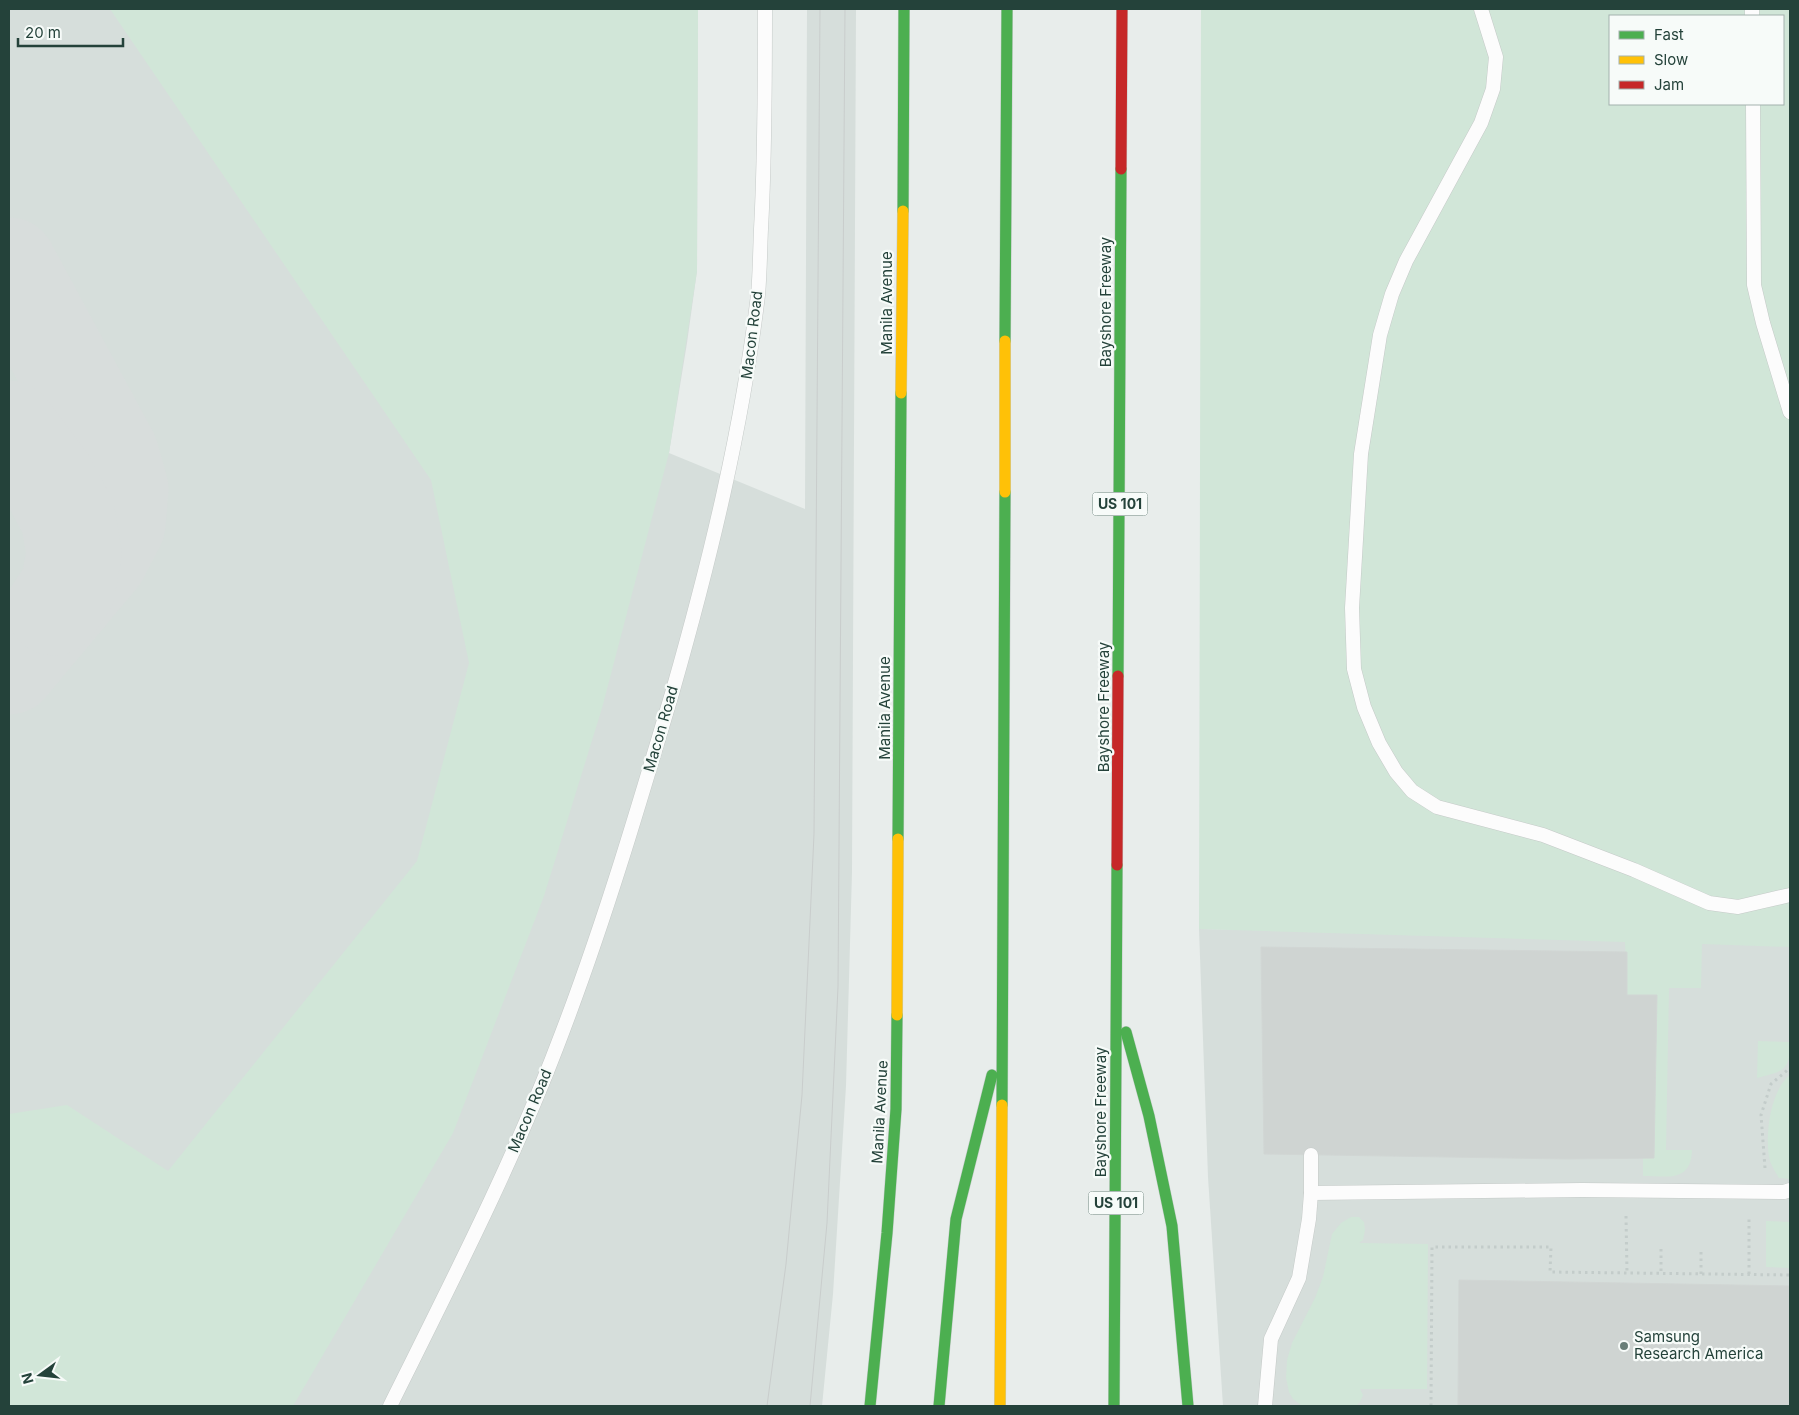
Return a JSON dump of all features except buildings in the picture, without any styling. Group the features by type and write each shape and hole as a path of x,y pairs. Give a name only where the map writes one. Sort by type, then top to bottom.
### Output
{"main road":[{"name":"Manila Avenue","path":"870,1406 887,1233 897,1099 904,9"},
{"path":"1000,1406 1007,9"},
{"name":"Bayshore Freeway","path":"1114,1406 1122,9"},
{"path":"1117,999 1149,1116 1172,1226 1188,1406"},
{"path":"939,1406 956,1219 1002,1032"}],"lane":[{"name":"Macon Road","path":"390,1406 472,1241 519,1138 562,1034 601,926 636,819 694,616 745,393 758,291 764,180 765,9"},
{"path":"1481,9 1496,57 1493,90 1481,123 1406,261 1392,294 1380,335 1361,454 1352,608 1354,669 1364,707 1379,743 1396,772 1412,791 1437,807 1543,836 1634,870 1709,903 1738,907 1790,895"},
{"path":"1753,105 1754,285 1763,324 1790,412"},
{"path":"1264,1406 1271,1339 1298,1278 1309,1219 1311,1155"},
{"path":"1311,1193 1582,1190 1784,1192 1790,1190"}],"path":[{"path":"1431,1406 1432,1247 1551,1247 1550,1272 1790,1275"},
{"path":"1661,1249 1661,1273"},
{"path":"1700,1274 1701,1249"}],"shaded area":[{"path":"9,9 698,9 697,271 669,453 805,509 807,9 856,9 852,872 846,1086 833,1294 822,1406 9,1406"},
{"path":"1199,929 1790,937 1790,1406 1223,1406 1208,1177"}],"green space":[{"path":"110,9 698,9 697,271 669,453 602,708 544,896 453,1133 293,1406 9,1406 9,1114 67,1105 168,1171 417,861 469,663 431,480"},
{"path":"1201,9 1790,9 1790,947 1702,944 1701,988 1669,988 1666,1150 1692,1150 1691,1161 1687,1168 1682,1173 1676,1175 1643,1176 1643,1158 1654,1158 1657,996 1627,995 1625,942 1199,929"},
{"path":"1758,1041 1790,1042 1789,1059 1784,1068 1774,1074 1757,1078"},
{"path":"1790,1075 1790,1179 1779,1178 1770,1161 1768,1128 1773,1103 1783,1082"},
{"path":"1351,1217 1359,1217 1364,1222 1363,1240 1359,1243 1428,1244 1427,1389 1360,1389 1363,1395 1356,1406 1301,1405 1293,1399 1289,1392 1286,1378 1287,1360 1292,1343 1315,1298 1323,1277 1332,1234 1341,1223"},
{"path":"1766,1221 1790,1222 1790,1268 1766,1267"}],"taxiway":[{"path":"9,265 111,454 121,489 118,524 101,557 9,667"},
{"path":"9,428 48,480 68,517 74,553 68,587 54,608"}],"tram line":[{"path":"767,1406 786,1264 802,1095 814,834 820,9"},
{"path":"810,1406 827,1223 838,987 845,9"}],"traffic: fast":[{"path":"903,211 904,9"},
{"path":"1005,341 1007,9"},
{"path":"1118,676 1121,169"},
{"path":"898,839 901,393"},
{"path":"1002,1105 1005,492"},
{"path":"1114,1406 1117,865"},
{"path":"870,1406 887,1233 896,1109 897,1015"},
{"path":"1126,1032 1149,1116 1172,1226 1188,1406"},
{"path":"939,1406 956,1219 992,1075"}],"traffic: slow":[{"path":"901,393 903,211"},
{"path":"1005,341 1005,492"},
{"path":"897,1015 898,839"},
{"path":"1000,1406 1002,1105"}],"traffic: jam":[{"path":"1121,169 1122,9"},
{"path":"1117,865 1118,676"}],"place":[{"name":"Samsung Research America","path":"1624,1346"}]}
